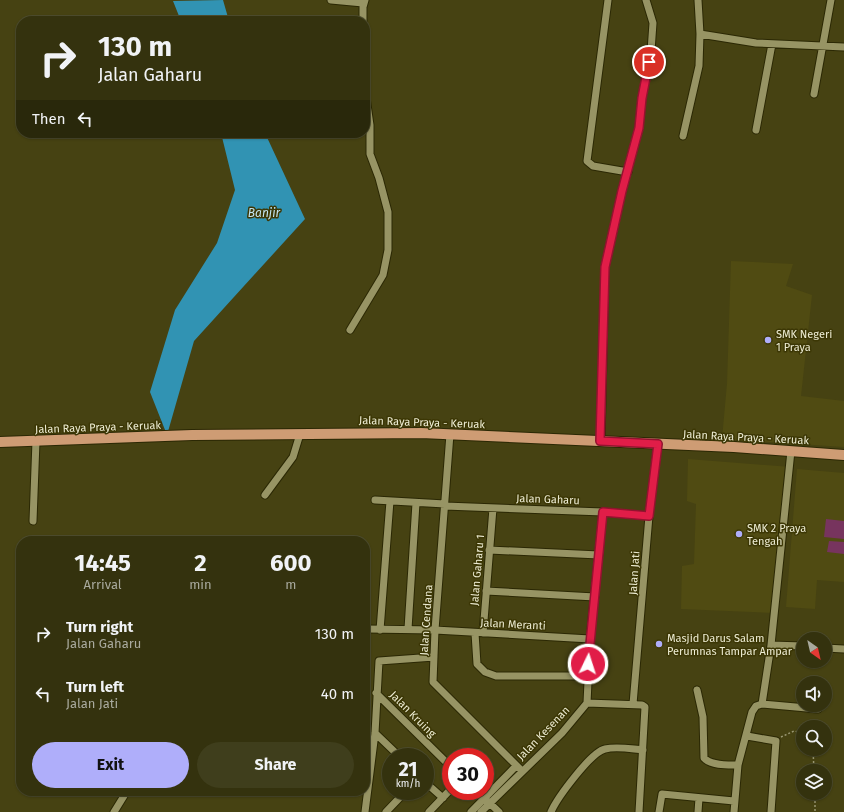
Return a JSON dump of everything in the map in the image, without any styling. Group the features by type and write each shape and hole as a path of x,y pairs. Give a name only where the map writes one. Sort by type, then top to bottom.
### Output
{"main road":[{"name":"Jalan Raya Praya - Keruak","path":"0,442 192,435 413,432 844,455"}],"street":[{"path":"331,0 364,1 363,16"},
{"path":"608,0 596,99 588,148 588,161 593,166 628,172"},
{"path":"600,441 605,267 639,128 642,98 651,51 653,23 646,0"},
{"path":"683,136 699,66 700,34 698,0"},
{"path":"814,94 831,0"},
{"path":"700,34 743,42 844,47"},
{"path":"756,130 772,44"},
{"path":"350,330 383,275 388,250 388,212 379,178 370,154 370,138"},
{"path":"265,494 293,457 300,434"},
{"name":"Jalan Cendana","path":"450,434 435,630 433,682 522,771"},
{"path":"33,521 36,441"},
{"name":"Jalan Jati","path":"633,704 649,516 658,444"},
{"path":"762,704 771,645 791,451"},
{"name":"Jalan Gaharu","path":"375,500 493,508 603,512 649,516"},
{"path":"380,630 390,501"},
{"path":"408,629 416,502"},
{"name":"Jalan Gaharu 1","path":"493,508 486,591 479,633 478,664 485,672 496,676 588,676"},
{"path":"603,512 590,639 587,703 633,704 643,706 646,710 639,812"},
{"path":"489,550 599,555"},
{"path":"486,591 595,597"},
{"name":"Jalan Meranti","path":"370,629 435,630 590,639"},
{"path":"771,645 796,646"},
{"path":"832,648 844,649"},
{"path":"370,772 375,733 379,662 434,657"},
{"path":"696,690 703,717 704,758 706,761 717,764 738,765"},
{"name":"Jalan Kruing","path":"376,694 442,758"},
{"name":"Jalan Kesenan","path":"494,794 522,771 562,733 587,703"},
{"path":"734,812 738,765 754,708 762,704 796,707"},
{"path":"375,733 391,748"},
{"path":"747,736 776,741 771,812"},
{"path":"551,812 563,790 590,760 602,750 643,750"},
{"path":"494,792 516,766"},
{"path":"434,790 442,797"},
{"path":"659,812 662,794 734,801"},
{"path":"114,812 124,796"},
{"path":"365,812 367,796"},
{"path":"698,812 699,798"},
{"path":"429,812 442,799"},
{"path":"386,812 397,800"},
{"path":"471,812 487,800 499,812"},
{"name":"Jalan Kesenan","path":"481,812 487,800"}],"path":[{"path":"776,741 794,731 796,731"},
{"path":"815,800 815,812"}],"shaded area":[{"name":"SMK Negeri 1 Praya","path":"731,261 793,264 786,286 812,295 801,396 844,401 844,447 722,439 727,384"},
{"name":"SMK 2 Praya Tengah","path":"688,459 791,467 774,613 681,609 682,566 694,564 696,504 687,501"},
{"path":"797,469 844,473 844,582 817,580 815,609 786,607"},
{"path":"826,519 844,521 844,539 824,537"},
{"path":"829,541 844,542 844,554 827,552"}],"water":[{"path":"223,0 228,16 179,16 173,1"},
{"name":"Banjir","path":"222,138 267,138 305,219 194,341 167,435 150,392 175,310 217,243 235,190"}],"place":[{"name":"SMK Negeri 1 Praya","path":"768,340"},
{"name":"SMK 2 Praya Tengah","path":"739,534"},
{"name":"Masjid Darus Salam Perumnas Tampar Ampar","path":"659,644"}],"route":[{"path":"588,664 603,512 649,516 658,444 600,441 605,267 622,191 639,128 642,98 649,62"}]}
